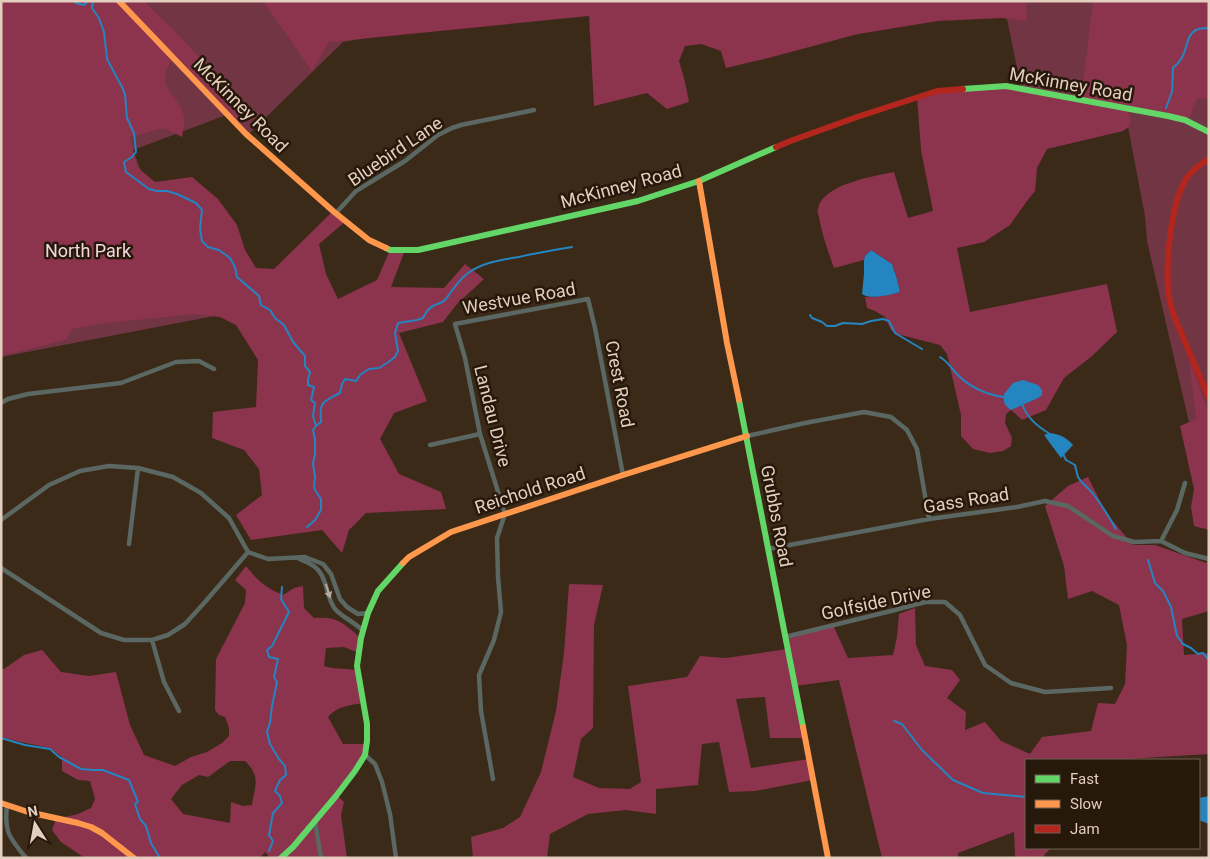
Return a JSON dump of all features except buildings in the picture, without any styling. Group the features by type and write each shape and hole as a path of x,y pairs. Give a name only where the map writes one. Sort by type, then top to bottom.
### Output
{"street":[{"name":"McKinney Road","path":"119,1 246,134 369,240 390,250 418,250 638,201 699,180 793,140 937,91 1006,86 1168,116 1185,120 1209,132"},
{"name":"Bluebird Lane","path":"336,213 356,191 405,161 438,135 461,125 534,110"},
{"path":"1209,158 1190,172 1182,186 1176,204 1168,266 1171,305 1179,330 1209,398"},
{"name":"Grubbs Road","path":"699,180 726,343 747,436 828,858"},
{"name":"Westvue Road","path":"456,324 588,299"},
{"name":"Crest Road","path":"588,299 623,475"},
{"name":"Landau Drive","path":"456,324 480,434 505,514"},
{"path":"1,403 8,399 28,394 121,382 176,362 199,362 214,369"},
{"name":"Reichold Road","path":"281,858 315,821 365,754 367,724 358,666 363,630 378,591 409,557 451,532 747,436 864,412 891,417 907,430 917,449 929,519"},
{"path":"430,445 480,434"},
{"path":"1,520 49,485 80,471 109,466 138,468 173,477 201,493 229,518 248,552 268,559 305,557 323,564 331,574 340,599 347,607 358,614 368,613"},
{"path":"129,544 138,468"},
{"path":"1161,541 1177,510 1186,483"},
{"name":"Gass Road","path":"768,549 929,519 1017,507 1045,501 1068,506 1113,536 1134,542 1161,541 1185,553 1209,559"},
{"path":"493,779 481,710 479,675 494,640 501,612 497,538 505,514"},
{"path":"1,577 3,570 101,633 124,640 152,640 168,634 185,624 248,552"},
{"path":"297,558 312,565 320,572 334,608 342,616 363,630"},
{"name":"Golfside Drive","path":"785,637 925,602 945,602 960,615 985,665 1011,683 1045,692 1112,688"},
{"path":"152,640 164,682 179,711"},
{"path":"365,754 375,764 382,782 390,814 396,858"},
{"path":"26,858 7,830 4,804 38,815 91,827 102,833 134,858"},
{"path":"315,821 321,858"}],"green space":[{"name":"North Park","path":"1,1 585,1 343,42 249,134 229,114 133,150 146,184 261,307 1,357"},
{"path":"1,1 119,1 173,58 166,71 165,82 183,112 184,118 182,137 164,128 130,137 137,167 155,182 192,177 218,199 237,225 245,250 256,268 274,269 333,211 346,221 319,244 326,274 338,299 377,280 390,250 405,250 391,287 444,288 465,264 484,279 457,304 443,322 399,333 427,401 394,413 380,439 399,474 441,492 446,509 366,513 349,530 342,553 322,530 251,540 236,515 262,495 259,469 244,450 212,438 213,412 256,407 258,360 236,325 220,317 195,314 98,324 72,329 66,340 1,356"},
{"path":"123,1 144,1 200,57 227,92 235,107 237,119 230,114"},
{"path":"263,1 1026,1 1027,21 1001,18 938,21 858,34 726,68 721,51 701,44 685,46 679,61 689,102 667,109 647,93 594,106 589,16 329,42 312,71"},
{"path":"894,1 1209,1 1209,509 1147,241 1145,216 1124,106 1021,87 1005,9"},
{"path":"1093,1 1209,1 1209,99 1197,98 1188,122 1127,109 1130,117 1130,126 1123,131 1047,149 1037,168 1035,191 1010,225 984,242 957,248 970,312 1107,284 1117,332 1092,356 1064,378 1046,410 1022,420 1011,410 1006,414 1005,423 1012,438 1011,446 1003,451 990,453 973,449 961,436 961,415 947,354 940,345 897,334 891,330 885,317 867,308 865,297 878,297 900,292 892,264 871,250 864,260 834,268 823,237 818,210 822,200 839,187 894,172 908,218 933,211 921,150 917,97 937,91 1006,86 1081,100"},
{"path":"1189,358 1209,414 1209,530 1194,526 1191,507 1194,489 1180,426 1196,419"},
{"path":"1088,477 1106,513 1133,545 1155,545 1206,563 1209,559 1209,611 1182,619 1184,655 1209,653 1209,754 1126,759 1025,759 1025,849 1050,849 1042,858 1015,858 1014,832 958,853 958,858 882,858 839,680 795,686 805,738 770,738 765,697 736,699 751,768 809,759 813,780 755,791 729,792 719,742 702,744 698,785 656,789 656,814 626,810 588,814 550,834 547,858 473,858 471,837 503,828 520,817 541,772 556,711 564,653 569,584 603,585 594,625 593,728 581,739 573,777 599,788 630,789 641,782 628,686 687,677 700,656 726,658 787,649 785,637 833,625 848,658 893,655 899,614 915,608 916,645 925,666 952,670 960,680 947,698 966,712 965,730 985,722 1001,741 1030,754 1042,737 1091,731 1098,703 1115,704 1125,684 1127,645 1119,605 1092,591 1068,599 1064,566 1045,506 1068,486"},
{"path":"246,566 262,583 283,595 294,588 303,586 304,608 314,618 335,619 361,638 359,653 344,647 326,648 324,666 358,670 364,703 340,708 328,717 343,744 367,744 365,755 336,795 344,802 341,815 347,858 270,858 265,852 260,858 85,858 61,842 52,830 56,819 78,814 91,808 95,799 90,781 78,780 62,771 62,757 50,748 1,737 1,669 4,669 24,655 42,650 61,672 89,676 116,672 130,725 144,755 175,766 191,757 207,752 222,743 229,736 229,728 225,717 219,715 215,710 216,659 245,603 246,590 235,580","holes":["230,761 245,761 250,766 256,781 252,805 243,806 231,802 230,823 183,814 171,799 182,785 199,775 208,777"]}],"water":[{"path":"871,250 892,264 900,292 875,297 862,294 864,260"},
{"path":"1023,380 1038,385 1042,390 1042,395 1011,410 1004,403 1004,394 1013,383"},
{"path":"1049,433 1062,436 1073,445 1061,458 1044,435"},
{"path":"1209,796 1209,824 1200,820 1200,798"}],"waterway":[{"path":"74,1 84,5 88,1"},
{"path":"93,1 92,8 99,18 104,32 107,59 125,94 127,118 134,133 136,152 124,162 126,172 149,189 167,191 196,203 202,210 200,229 202,241 208,247 219,250 230,258 235,267 237,277 259,296 261,305 270,310 275,318 284,325 293,342 305,356 305,366 310,372 308,385 314,387 311,400 315,403 313,416 316,426 313,430 315,440 314,486 321,499 321,510 315,520 307,527"},
{"path":"1166,108 1172,92 1173,68 1183,56 1188,39 1198,29 1209,28"},
{"path":"316,426 321,422 323,403 340,393 345,379 356,381 361,374 369,369 379,368 395,357 398,351 395,333 398,323 423,318 430,308 444,301 468,273 492,262 572,247"},
{"path":"810,315 827,326 843,323 862,324 883,319 889,321 895,333 922,349"},
{"path":"940,357 962,379 973,386 985,392 1004,397"},
{"path":"1022,404 1033,422 1050,434"},
{"path":"1063,454 1066,460 1075,465 1081,482 1097,499 1116,529"},
{"path":"1148,560 1155,583 1163,591 1171,607 1177,636 1183,644 1198,654 1203,653 1209,660"},
{"path":"269,851 273,841 269,835 273,813 282,803 280,796 275,791 280,780 286,775 285,766 270,744 267,732 277,682 274,677 278,659 269,657 267,650 272,646 289,612 281,599 282,587"},
{"path":"894,721 902,724 922,750 953,780 983,793 1025,797"},
{"path":"1,738 25,745 50,749 59,757 81,769 103,770 129,780 138,802 135,804 140,819 146,826 151,843 160,858"}],"traffic: fast":[{"path":"963,89 1006,86 1168,116 1185,120 1209,132"},
{"path":"386,248 390,250 418,250 638,201 699,181 776,147"},
{"path":"739,400 803,727"},
{"path":"281,858 293,847 336,796 365,755 367,724 357,666 361,638 368,613 378,591 403,563"}],"traffic: slow":[{"path":"119,1 246,134 333,211 369,240 386,248"},
{"path":"699,181 727,343 739,400"},
{"path":"403,563 409,557 451,532 747,436"},
{"path":"803,727 828,858"},
{"path":"1,803 28,812 91,827 102,833 134,858"}],"traffic: jam":[{"path":"776,147 857,117 937,91 963,89"},
{"path":"1209,159 1191,173 1180,191 1172,223 1168,259 1171,306 1209,398"}]}
